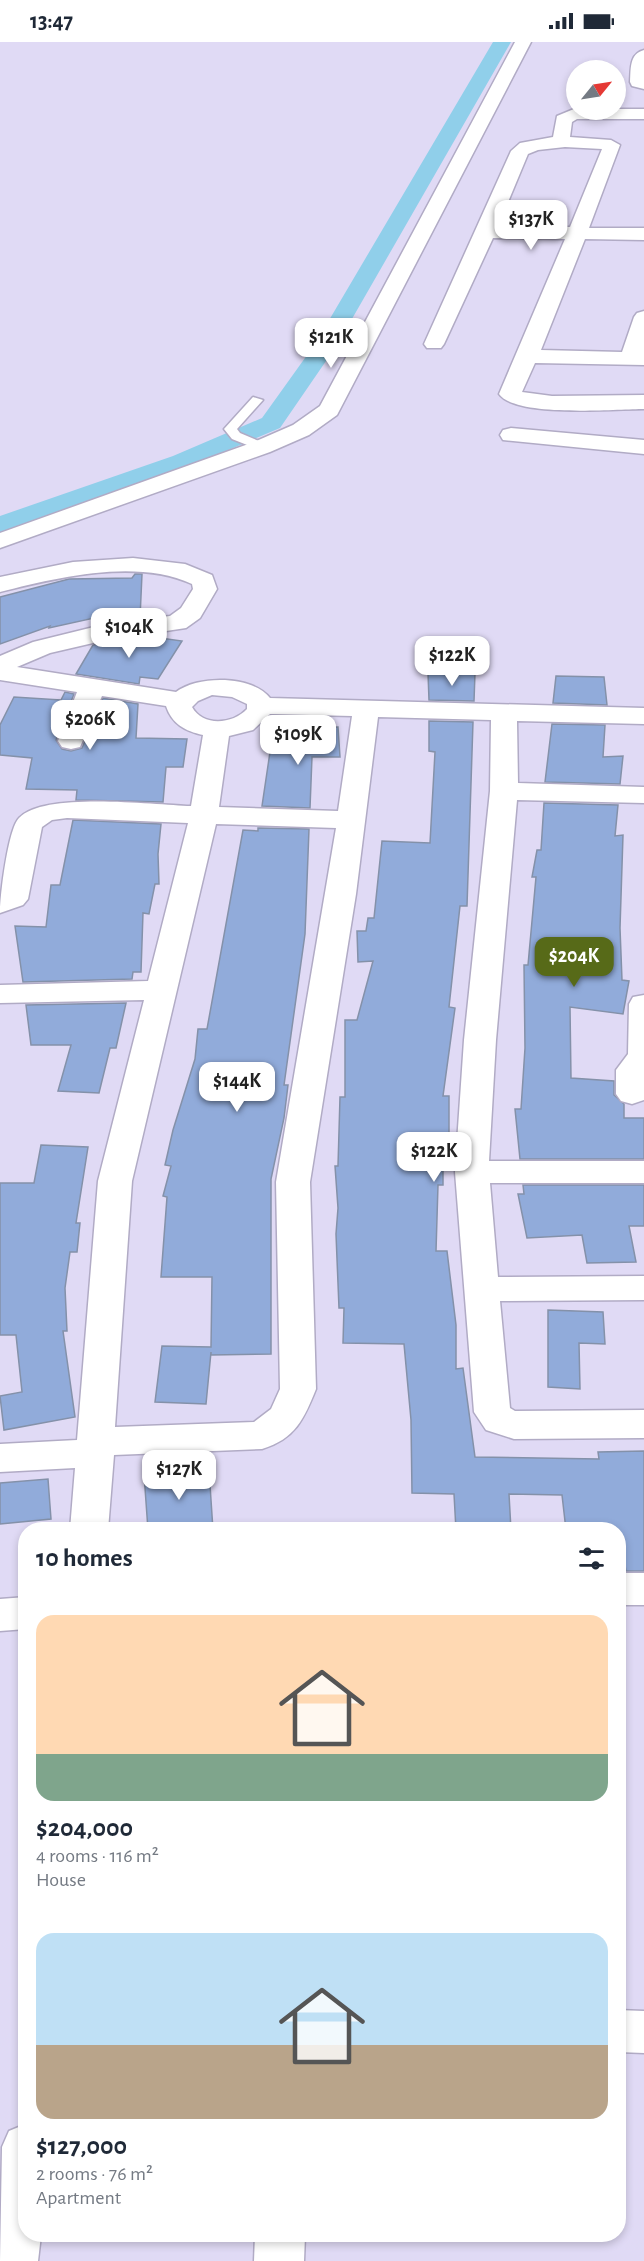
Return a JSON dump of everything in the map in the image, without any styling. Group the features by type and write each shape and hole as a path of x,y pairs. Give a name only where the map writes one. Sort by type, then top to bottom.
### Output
{"street":[{"path":"0,540 248,441 319,419 338,399 523,42"},
{"path":"644,55 640,58 638,82 644,84"},
{"path":"561,143 563,120 574,114 644,114"},
{"path":"434,344 524,146 561,143 611,145 612,149 578,233 510,394 515,399 644,402"},
{"path":"485,232 644,234"},
{"path":"528,356 637,359 644,318"},
{"path":"510,435 644,447"},
{"path":"0,585 41,573 84,567 171,568 196,575 203,580 205,589 191,613 177,623 124,629 74,639 42,647 0,665"},
{"path":"0,672 182,701"},
{"path":"226,687 249,693 257,699 259,706 252,719 242,725 217,729 194,724 186,719 179,707 182,701 199,690 226,687"},
{"path":"71,741 92,688"},
{"path":"259,706 644,716"},
{"path":"0,1458 96,1447 262,1435 286,1417 298,1389 293,1182 351,820 366,709"},
{"path":"504,713 504,790 480,1040 472,1173 492,1412 499,1420 514,1425 644,1424"},
{"path":"90,1522 115,1181 204,814 217,729"},
{"path":"504,790 644,795"},
{"path":"0,904 14,899 29,823 44,813 67,810 351,820"},
{"path":"0,994 161,990"},
{"path":"632,1094 632,1070 643,1058 644,1004"},
{"path":"472,1173 644,1172"},
{"path":"482,1289 644,1288"},
{"path":"626,1589 644,1589"},
{"path":"0,1615 18,1613"},
{"path":"626,2031 644,2032"},
{"path":"13,2261 18,2217"},
{"path":"279,2261 280,2242"}],"lane":[{"path":"248,441 230,429 257,400"}],"building":[{"path":"135,574 142,574 140,618 107,622 112,614 49,628 50,626 0,644 0,597 69,579 132,578"},
{"path":"146,636 182,641 158,679 140,677 139,684 76,674 93,645"},
{"path":"428,673 475,673 474,701 429,700"},
{"path":"556,676 604,677 607,705 553,703"},
{"path":"65,692 74,694 56,740 62,749 71,751 82,748 103,698 138,704 136,738 187,739 183,767 166,767 163,802 76,800 77,790 26,789 32,758 0,755 0,725 14,697 61,700"},
{"path":"429,721 473,722 467,906 460,906 449,1007 455,1008 443,1096 449,1096 449,1139 443,1139 443,1185 438,1185 436,1251 447,1251 456,1325 456,1369 463,1368 475,1457 599,1459 598,1452 644,1451 644,1571 626,1571 626,1522 565,1522 562,1495 509,1494 511,1522 456,1522 454,1494 412,1493 411,1420 404,1344 343,1343 344,1308 339,1308 336,1234 338,1208 335,1166 338,1166 340,1097 345,1097 345,1020 357,1020 373,961 358,962 357,931 366,931 368,918 374,918 382,841 430,843 435,752 429,751"},
{"path":"552,724 605,725 603,757 623,756 620,784 545,782"},
{"path":"338,727 340,757 312,757 310,808 262,806 270,752 289,752 288,728"},
{"path":"544,803 618,805 615,836 623,835 620,928 622,980 629,981 623,1014 570,1007 571,1078 614,1081 614,1095 624,1104 624,1118 644,1118 644,1159 520,1159 515,1109 521,1109 525,1048 524,965 528,965 536,877 532,877 537,850 541,850"},
{"path":"73,820 161,824 158,854 159,884 155,884 149,914 143,913 141,972 133,972 132,979 23,982 15,926 46,927 51,885 60,885"},
{"path":"258,828 309,829 305,934 284,1085 288,1085 284,1118 271,1179 271,1354 211,1355 211,1352 206,1404 155,1402 162,1346 211,1347 212,1277 161,1277 167,1197 163,1196 171,1166 165,1165 173,1130 195,1059 198,1029 207,1029 243,830 258,831"},
{"path":"126,1003 116,1048 110,1048 99,1093 58,1091 71,1045 31,1045 26,1005"},
{"path":"41,1145 88,1147 76,1223 80,1223 77,1252 70,1252 65,1288 67,1331 63,1331 75,1417 4,1430 0,1396 22,1392 16,1335 0,1335 0,1183 34,1183"},
{"path":"523,1185 644,1185 644,1226 629,1226 636,1262 587,1263 582,1235 527,1238 518,1194 524,1194"},
{"path":"548,1310 603,1312 605,1344 579,1343 580,1389 548,1387"},
{"path":"209,1470 212,1522 147,1522 144,1474"},
{"path":"48,1479 51,1519 0,1524 0,1483"}],"waterway":[{"path":"0,525 182,461 271,423 326,345 502,42"}]}
